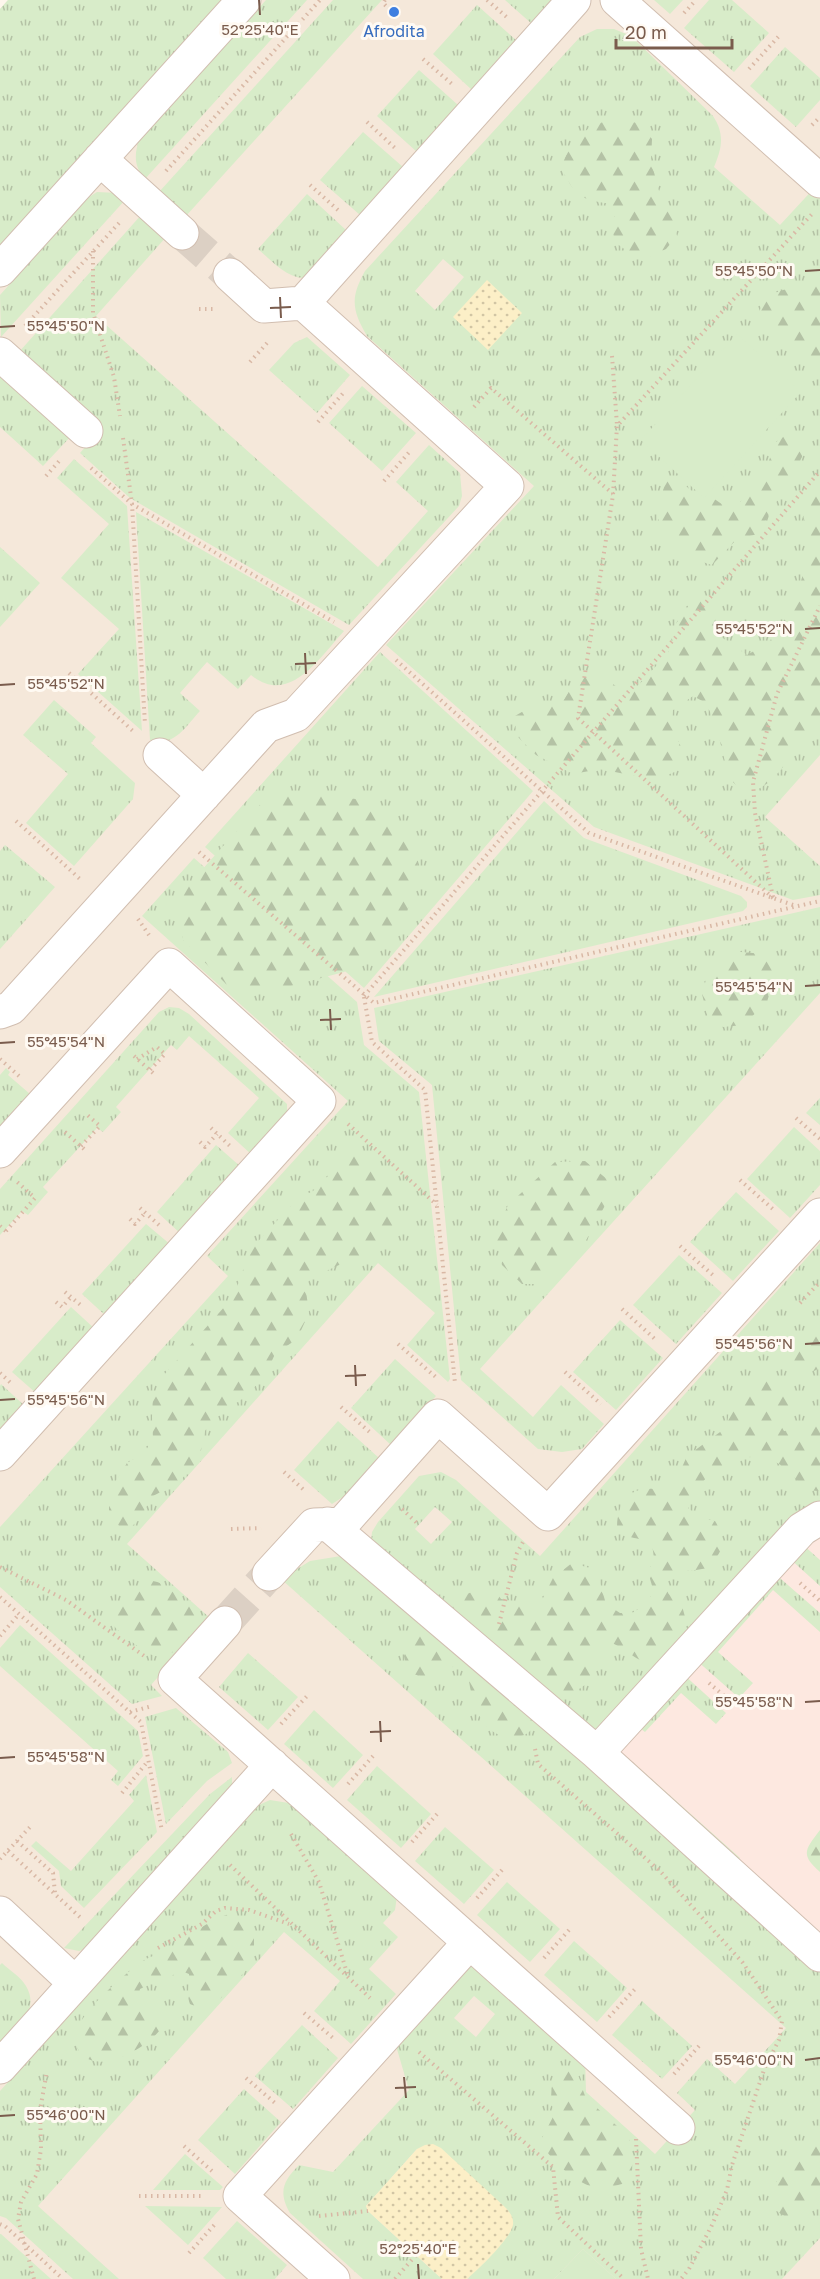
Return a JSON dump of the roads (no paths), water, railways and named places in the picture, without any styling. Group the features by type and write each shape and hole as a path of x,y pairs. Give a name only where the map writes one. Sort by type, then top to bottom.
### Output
{"street":[{"path":"0,270 244,0"},
{"path":"230,275 264,306 303,303 574,0"},
{"path":"617,0 725,96 819,194"},
{"path":"100,159 183,233"},
{"path":"0,1012 11,1008 266,726 296,715 507,486 303,303"},
{"path":"0,354 86,431"},
{"path":"153,749 204,795"},
{"path":"0,1454 319,1101 169,965 4,1163"},
{"path":"269,1574 314,1525 342,1524 438,1416 548,1514 811,1225"},
{"path":"597,1753 802,1529 820,1518"},
{"path":"328,1524 597,1753 820,1954"},
{"path":"225,1623 175,1679 678,2128"},
{"path":"0,2067 272,1765"},
{"path":"0,1913 75,1983"},
{"path":"333,2279 240,2196 470,1942"}],"tunnel":[{"path":"182,233 230,275"},
{"path":"225,1623 269,1574"}],"place":[{"name":"Afrodita","path":"394,12"}]}
